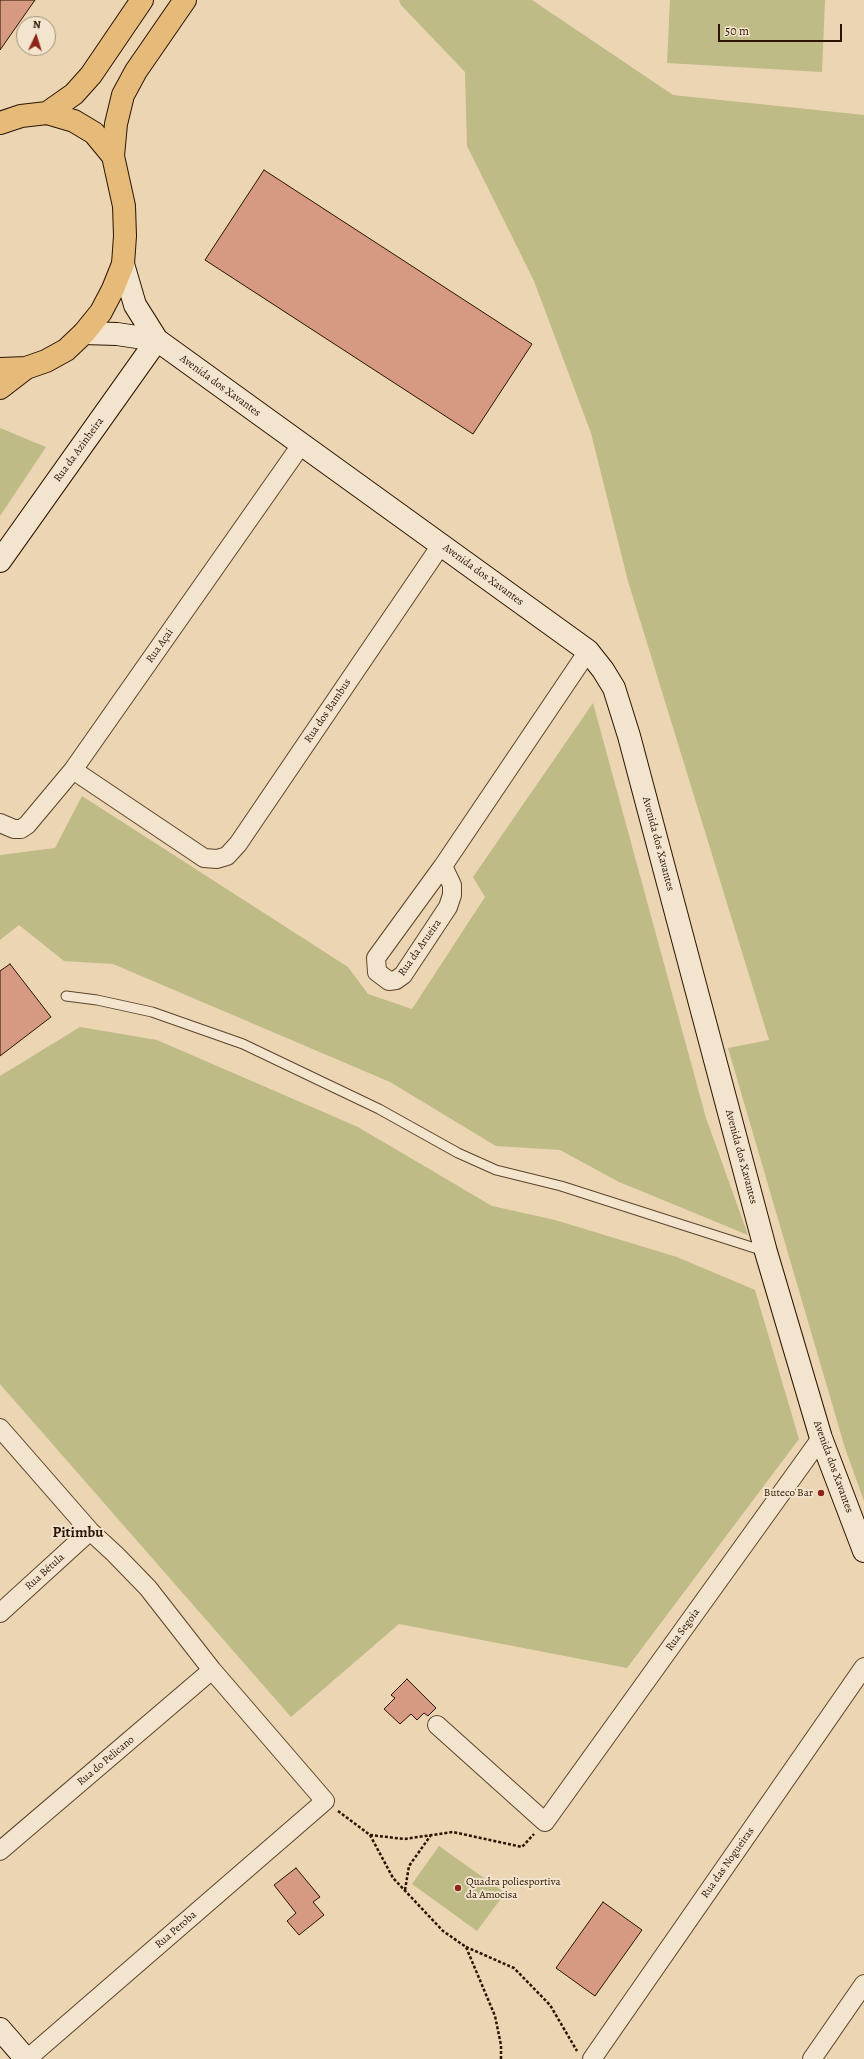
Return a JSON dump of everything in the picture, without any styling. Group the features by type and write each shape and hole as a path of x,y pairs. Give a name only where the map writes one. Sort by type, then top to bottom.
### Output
{"main road":[{"path":"47,113 74,94 91,75 142,0"},
{"path":"0,369 26,368 46,361 66,350 84,333 101,312 113,289 123,264 124,206 113,156 116,124 123,95 136,71 185,0"},
{"path":"0,123 21,116 47,113 74,121 94,133 113,156"},
{"name":"Avenida dos Xavantes","path":"123,264 135,305 157,340 301,446 588,651 603,670 614,688 629,736 766,1252 821,1438 864,1551"},
{"name":"Avenida dos Xavantes","path":"84,333 117,334 157,340"},
{"name":"Rua da Azinheira","path":"0,560 157,340"},
{"path":"0,388 26,368"},
{"path":"0,2029 26,2059"}],"street":[{"name":"Rua Açaí","path":"3,825 14,830 21,829 27,825 73,770 301,446"},
{"name":"Rua dos Bambus","path":"73,770 204,858 217,859 226,856 238,844 441,545"},
{"name":"Rua da Arueira","path":"443,866 452,884 452,895 448,907 403,975 396,980 389,980 382,977 377,972 376,958 443,866 588,651"},
{"path":"0,1428 90,1531 148,1588 212,1670 325,1801"},
{"name":"Rua Segoia","path":"545,1822 821,1438"},
{"name":"Rua Bétula","path":"0,1613 90,1531"},
{"name":"Rua das Nogueiras","path":"585,2056 864,1666"},
{"name":"Rua do Pelicano","path":"0,1851 212,1670"},
{"path":"437,1725 545,1822"},
{"name":"Rua Peroba","path":"26,2059 325,1801"},
{"path":"812,2059 864,1984"}],"lane":[{"path":"66,996 97,1000 152,1012 243,1044 379,1109 458,1153 496,1170 561,1186 766,1252"}],"path":[{"path":"325,1801 370,1835 393,1878 443,1931 466,1947 514,1968 550,2005 585,2056"},
{"path":"370,1835 404,1839 453,1832 522,1847 545,1822"},
{"path":"405,1890 409,1866 431,1835"},
{"path":"466,1947 495,2016 501,2045 501,2059"}],"shaded area":[{"path":"399,0 532,0 673,95 864,115 864,1501 845,1448 728,1048 769,1040 628,581 591,433 534,281 467,146 465,72 401,5"},
{"path":"670,0 825,0 822,72 667,63"},
{"path":"0,428 46,447 0,516"},
{"path":"593,703 706,1118 748,1235 619,1182 560,1150 496,1146 390,1082 113,964 64,961 19,925 0,940 0,855 55,848 82,796 348,967 368,994 412,1009 485,897 473,877"},
{"path":"80,1027 157,1040 358,1127 492,1206 555,1220 677,1257 755,1290 799,1439 627,1668 399,1624 291,1717 0,1384 0,1076"},
{"name":"Quadra poliesportiva da Amocisa","path":"439,1846 505,1893 477,1931 412,1884"}],"building":[{"path":"0,0 35,0 24,16 16,16 16,27 0,50"},
{"path":"264,170 532,344 473,434 205,260"},
{"path":"10,964 51,1017 0,1056 0,971"},
{"path":"407,1679 436,1708 428,1716 424,1713 417,1720 411,1714 400,1724 384,1709 395,1698 391,1695"},
{"path":"296,1868 320,1897 313,1902 324,1915 299,1935 287,1921 296,1913 274,1885"},
{"path":"603,1902 642,1930 595,1996 556,1968"}],"place":[{"name":"Buteco Bar","path":"821,1493"},
{"name":"Quadra poliesportiva da Amocisa","path":"458,1888"}],"district":[{"name":"Pitimbu","path":"78,1533"}]}
